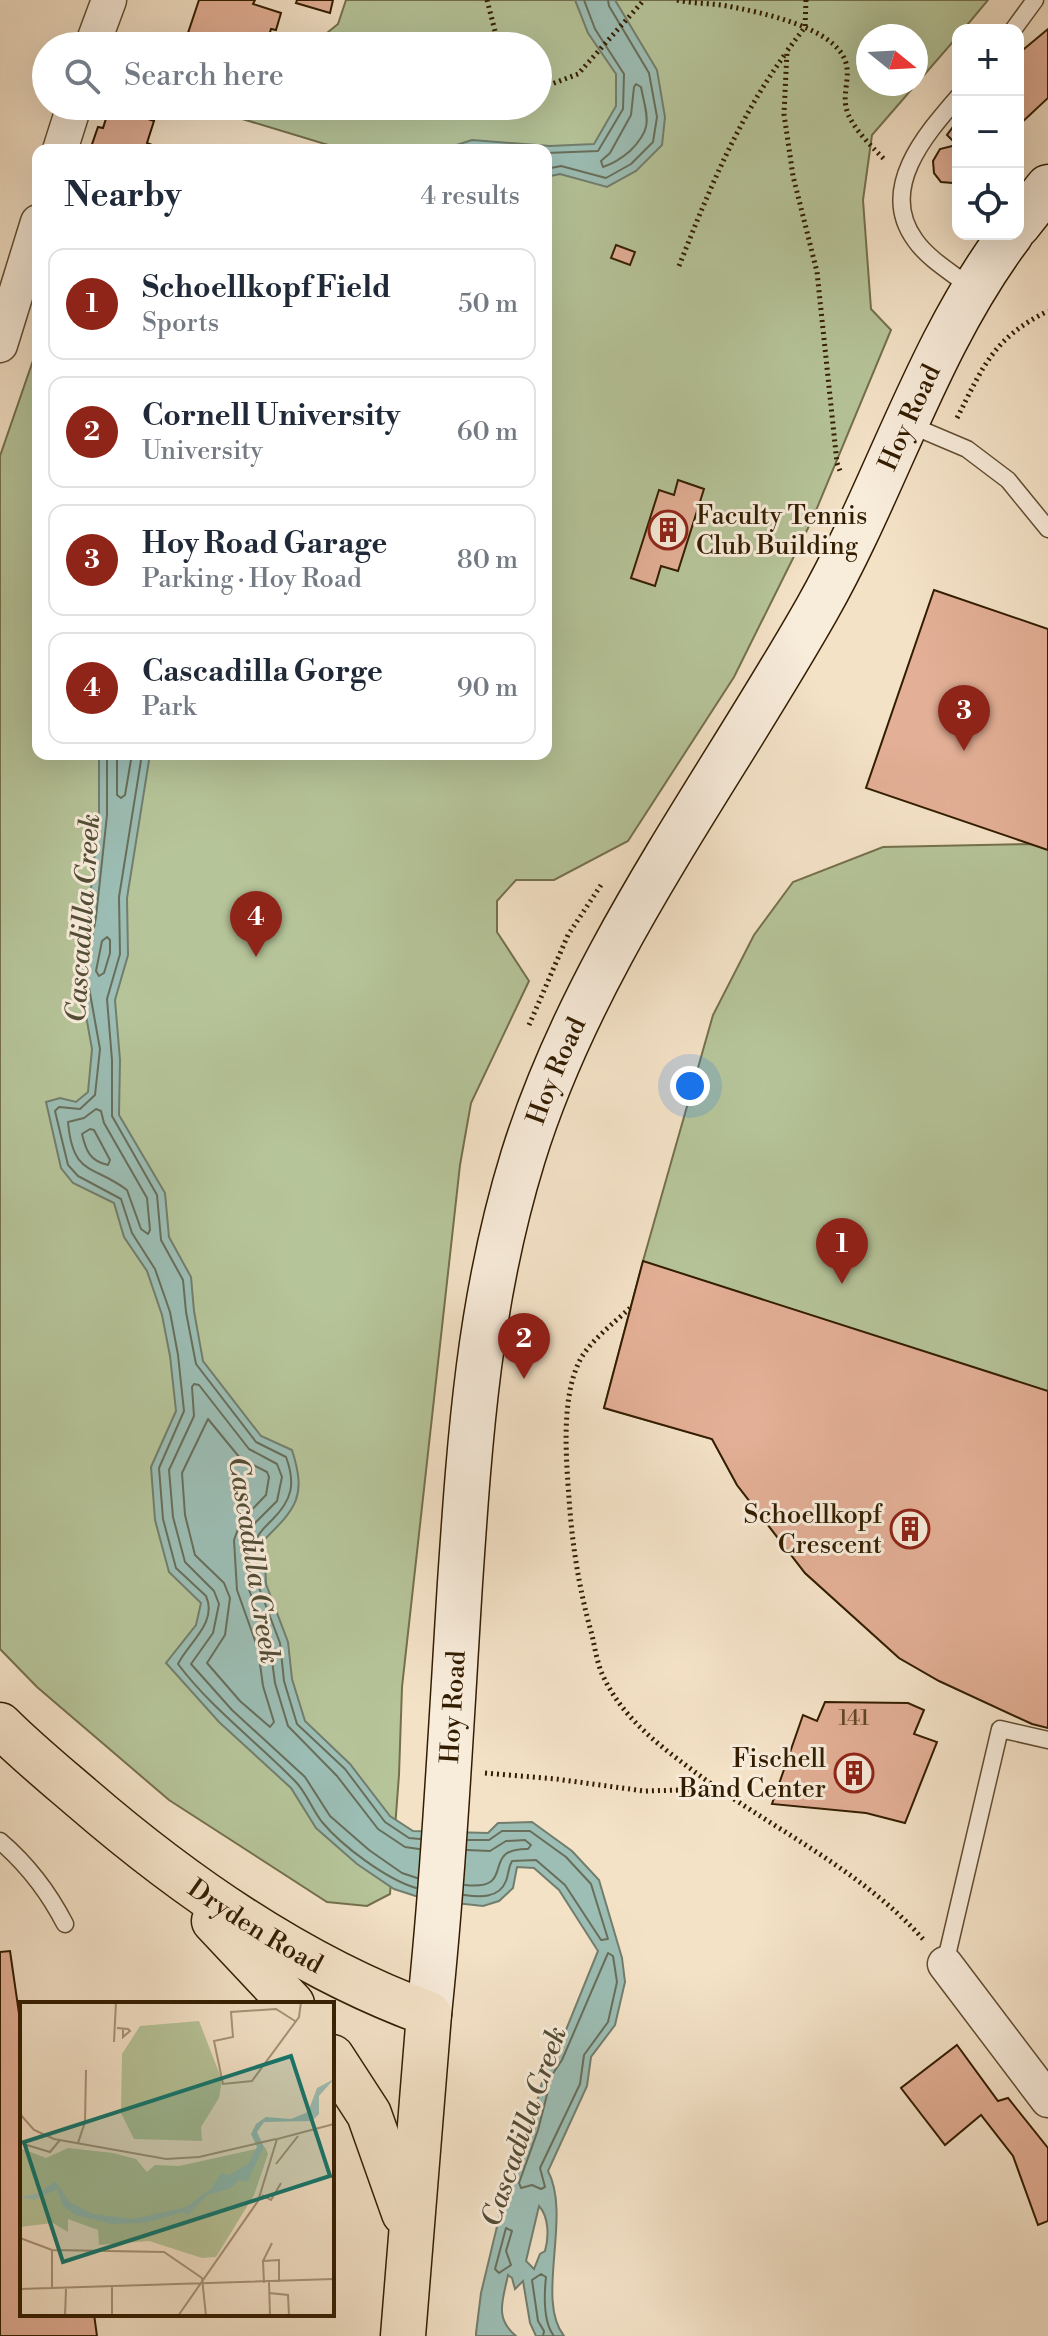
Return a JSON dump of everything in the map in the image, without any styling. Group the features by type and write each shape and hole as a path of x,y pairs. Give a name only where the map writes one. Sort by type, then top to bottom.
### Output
{"main road":[{"name":"Dryden Road","path":"9,1740 154,1858 243,1919 315,1964 375,1995 429,2014"},
{"name":"Dryden Road","path":"154,1858 290,2002"},
{"path":"403,2336 409,2230 429,2014"},
{"path":"334,2060 369,2114 409,2230"}],"street":[{"path":"97,32 109,0"},
{"path":"62,144 70,120"},
{"path":"1024,217 1048,187"},
{"name":"Hoy Road","path":"429,2014 436,1936 462,1774 471,1415 479,1346 507,1214 524,1153 551,1080 608,958 819,606 857,534 933,364 974,290 1007,240"},
{"path":"0,345 32,241"},
{"path":"945,1964 1048,2100"}],"lane":[{"path":"1017,24 1035,0"},
{"path":"952,105 920,145 904,178 904,213 915,240 974,290"},
{"path":"907,423 967,449 1008,480 1048,529"},
{"path":"945,1964 1000,1729 1048,1740"},
{"path":"0,1841 24,1861 50,1895 65,1924"}],"path":[{"path":"487,0 495,32"},
{"path":"552,84 578,74 644,0"},
{"path":"677,0 726,6 805,27 826,38 847,65 846,108 866,142 904,178"},
{"path":"679,266 738,128 763,85 805,27 806,0"},
{"path":"787,51 784,114 787,145 817,272 837,463 842,476"},
{"path":"630,1308 581,1359 569,1391 568,1483 577,1577 602,1674 622,1708 659,1746 835,1865 902,1916 945,1964"},
{"path":"462,1774 556,1779 644,1791 719,1789"}],"green space":[{"path":"346,0 988,0 968,24 952,24 952,43 928,71 928,24 856,24 856,96 906,96 872,135 863,200 871,309 891,330 812,520 734,677 628,841 554,880 516,880 497,901 497,932 529,981 471,1103 460,1165 402,1687 390,1894 367,1906 327,1902 169,1800 37,1687 0,1649 0,456 32,363 32,760 552,760 552,144 325,144 246,120 552,120 552,32 328,32 338,24"},
{"path":"1031,844 1048,850 1048,1728 940,1681 899,1658 805,1573 737,1485 712,1439 604,1408 713,1015 754,935 793,882 883,847"}],"water":[{"path":"575,0 615,0 657,70 665,117 662,145 636,171 607,187 560,174 552,176 552,146 594,144 616,106 616,74 588,33"},
{"path":"472,140 524,144 460,144"},
{"name":"Cascadilla Creek","path":"99,760 149,760 127,898 128,955 115,1000 120,1060 119,1115 165,1193 169,1237 191,1277 203,1361 261,1436 292,1450 298,1491 291,1510 264,1540 266,1584 288,1642 292,1679 305,1721 350,1764 390,1816 413,1831 488,1833 498,1823 532,1822 572,1851 599,1880 622,1958 625,1982 615,2025 591,2057 587,2086 548,2171 557,2211 553,2301 556,2320 564,2336 536,2336 530,2323 523,2281 515,2289 508,2275 502,2315 516,2336 476,2336 476,2333 481,2293 500,2214 530,2128 545,2071 555,2057 598,1951 559,1890 534,1868 517,1867 513,1888 499,1901 483,1906 428,1900 394,1889 357,1864 316,1828 291,1788 219,1722 166,1663 196,1625 201,1603 169,1572 155,1520 151,1467 176,1411 162,1315 147,1271 124,1237 114,1203 73,1183 61,1168 46,1102 60,1098 76,1102 88,1092 92,1049 78,971 88,916 99,814","holes":["539,2206 546,2221 545,2251 540,2254 534,2269 526,2261"]}],"building":[{"path":"199,0 255,0 253,4 281,13 276,30 271,29 270,32 188,32"},
{"path":"297,0 333,0 330,13 296,3"},
{"path":"1048,29 1048,98 1024,120 1024,96 1024,49"},
{"path":"106,120 154,121 147,143 150,144 92,144 98,127 103,128"},
{"path":"952,146 952,183 941,182 934,173 933,161 940,149"},
{"path":"616,245 635,252 630,265 611,258"},
{"name":"Faculty Tennis Club Building","path":"678,480 704,489 678,571 661,566 655,586 631,578 659,490 674,495"},
{"path":"934,590 1048,629 1048,850 866,788"},
{"name":"Schoellkopf Crescent","path":"643,1261 1048,1391 1048,1728 1032,1724 939,1681 899,1658 805,1573 737,1485 712,1439 604,1408"},
{"name":"Fischell Band Center","path":"825,1702 908,1703 924,1710 914,1734 937,1742 905,1823 866,1813 772,1804 803,1715 817,1721"},
{"path":"10,1951 20,2020 20,2316 94,2316 97,2336 0,2336 0,1952"},
{"path":"957,2045 998,2101 1008,2098 1048,2148 1048,2221 1038,2225 1013,2156 981,2115 945,2145 901,2088"}],"place":[{"name":"Faculty Tennis Club Building","path":"668,530"},
{"name":"Hoy Road Garage","path":"964,751"},
{"name":"Cascadilla Gorge","path":"256,957"},
{"name":"Schoellkopf Field","path":"842,1284"},
{"name":"Cornell University","path":"524,1379"},
{"name":"Schoellkopf Crescent","path":"910,1529"},
{"name":"Fischell Band Center","path":"854,1773"}]}
